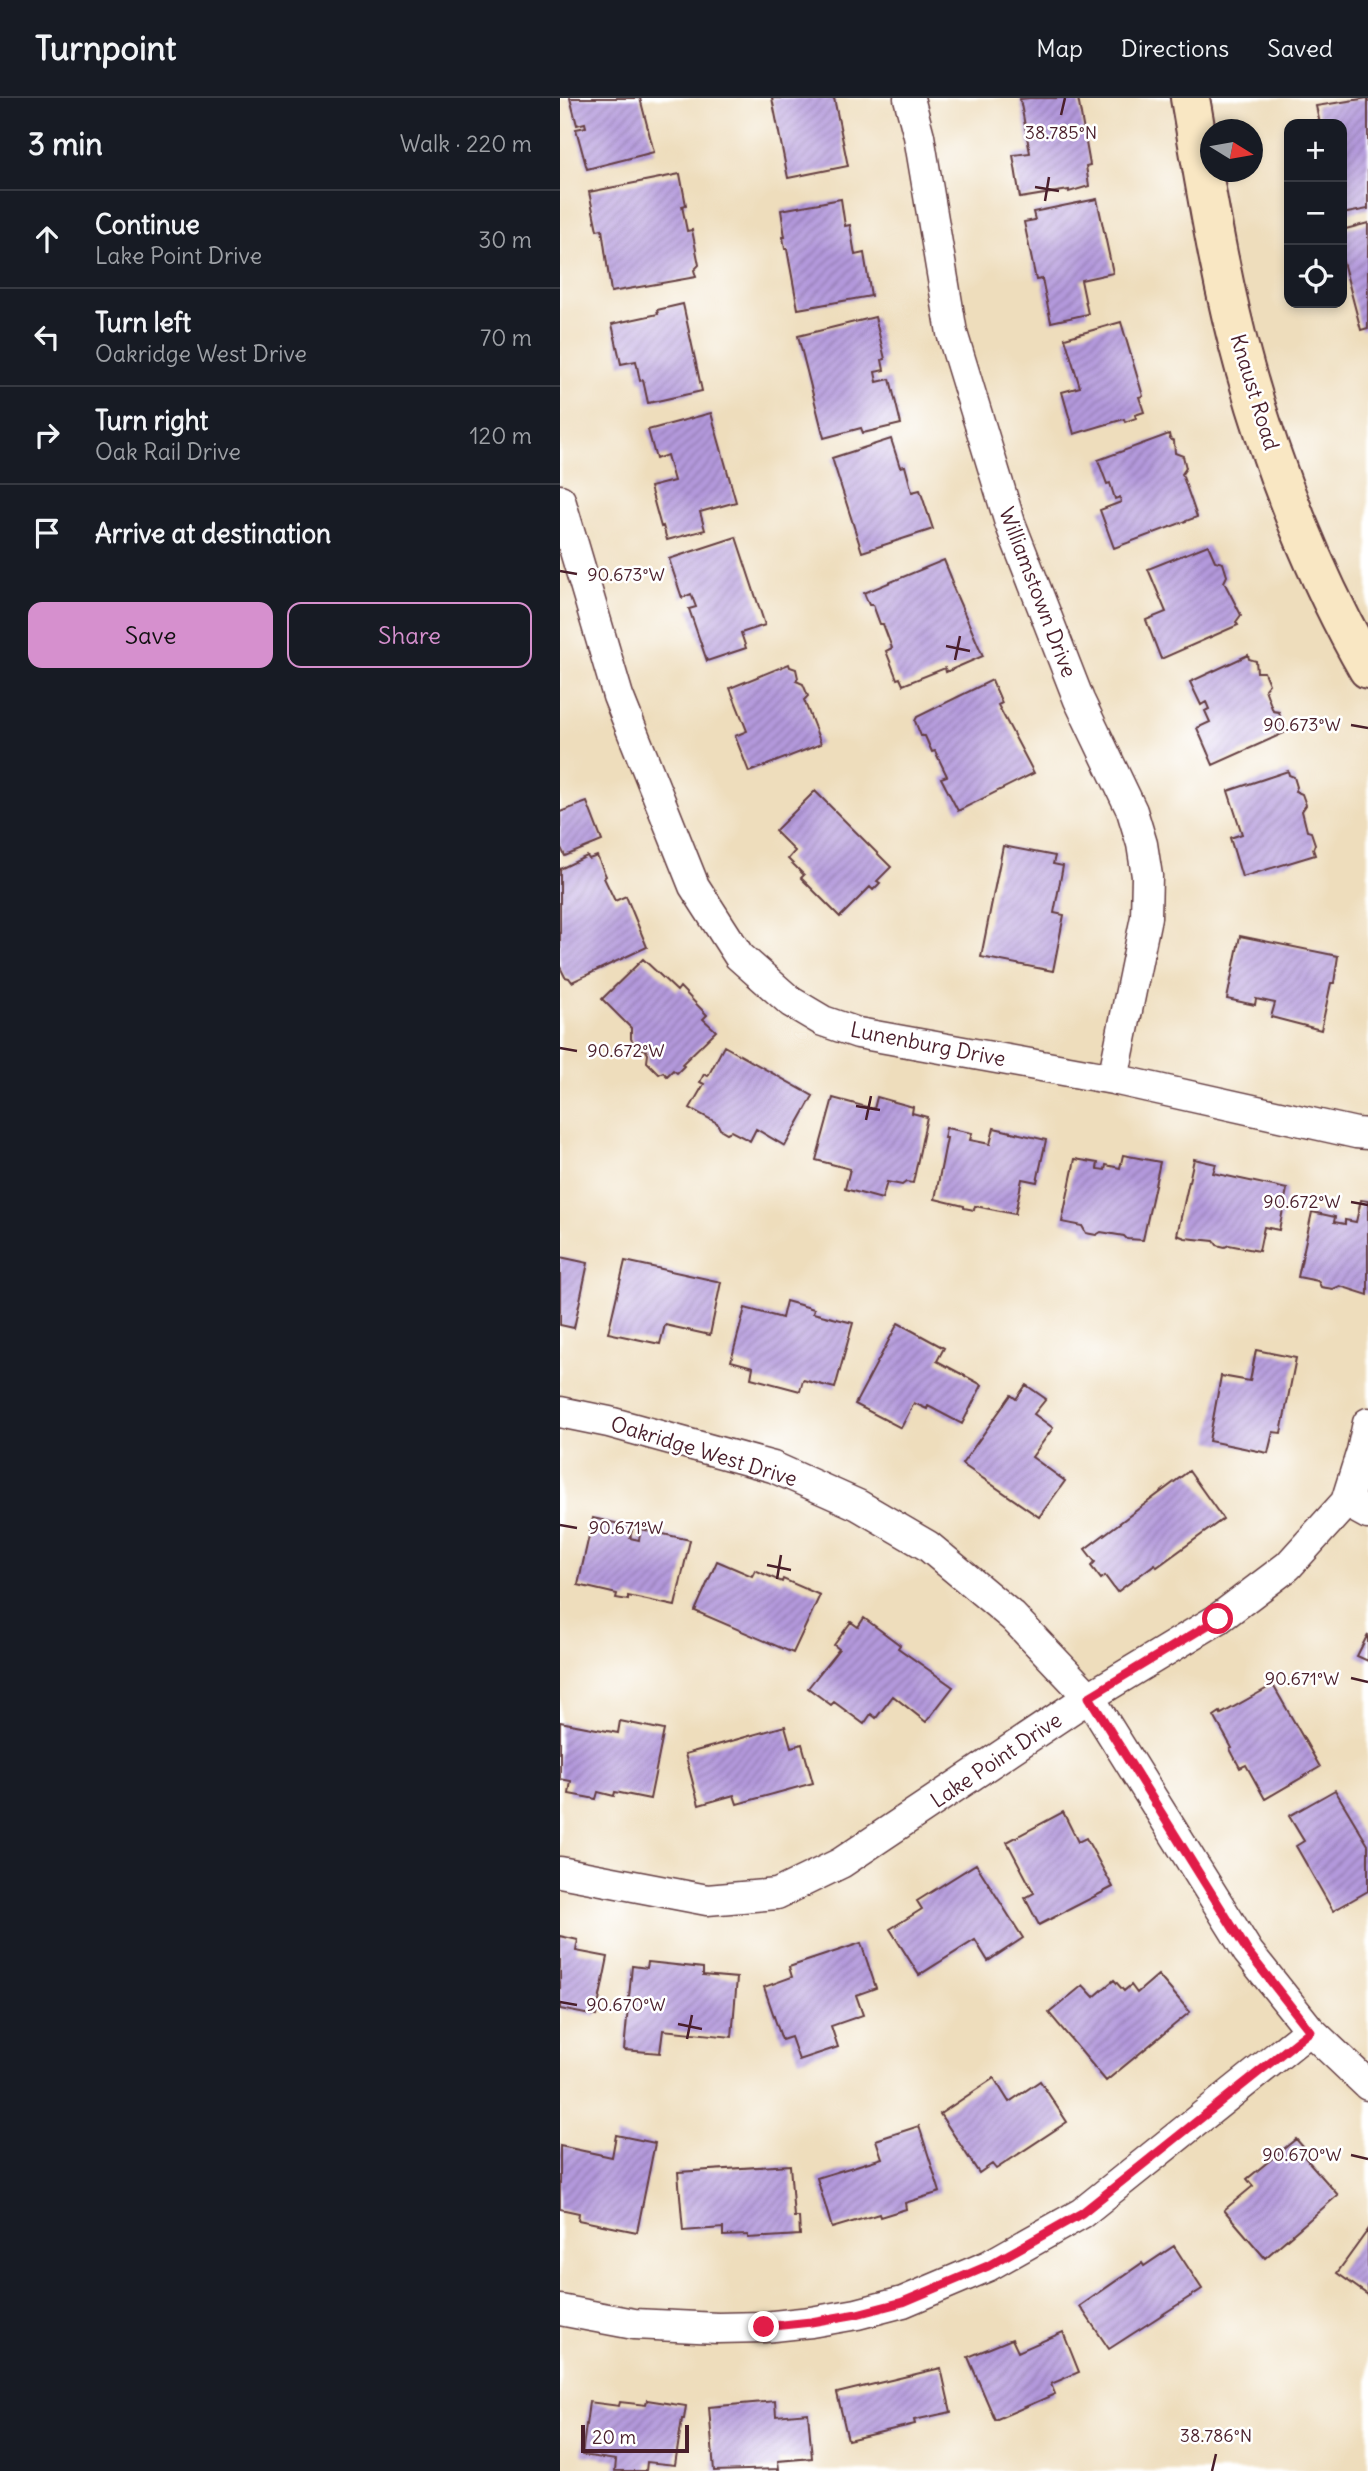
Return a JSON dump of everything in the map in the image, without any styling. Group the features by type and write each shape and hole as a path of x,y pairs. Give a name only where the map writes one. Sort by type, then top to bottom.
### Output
{"main road":[{"name":"Knaust Road","path":"1190,98 1223,281 1245,371 1311,554 1368,670"}],"street":[{"name":"Williamstown Drive","path":"909,98 919,136 952,333 1010,523 1079,700 1132,811 1142,844 1147,876 1146,917 1113,1079"},
{"name":"Lunenburg Drive","path":"560,504 618,696 694,886 739,956 791,1002 823,1021 858,1033 1113,1079 1368,1134"},
{"name":"Oakridge West Drive","path":"560,1412 609,1422 773,1467 858,1504 928,1546 949,1563 1013,1617 1089,1697 1248,1952 1310,2031 1368,2085"},
{"name":"Lake Point Drive","path":"560,1872 707,1900 777,1895 841,1863 1089,1697 1218,1619 1288,1566 1357,1508 1362,1451 1368,1423"},
{"path":"560,2310 634,2324 764,2327 834,2318 903,2302 988,2266 1082,2213 1310,2031"}],"building":[{"path":"570,98 640,98 654,152 587,169 576,129 586,127 585,123 577,125"},
{"path":"772,98 834,98 848,166 788,178"},
{"path":"1078,98 1090,165 1086,166 1089,186 1069,192 1020,198 1013,155 1030,153 1020,99"},
{"path":"1368,98 1368,209 1347,213 1347,119 1319,119 1316,106"},
{"path":"680,174 686,205 682,206 687,231 692,230 699,265 694,270 696,277 611,292 602,229 597,230 589,192"},
{"path":"841,199 845,226 850,225 855,255 864,253 871,296 798,309 785,249 781,210"},
{"path":"1097,199 1113,273 1081,280 1088,314 1051,322 1042,279 1036,280 1024,222 1035,220 1033,212"},
{"path":"1368,223 1368,328 1361,330 1347,277 1347,229"},
{"path":"683,304 702,391 648,403 636,361 621,364 612,324 658,314 657,310"},
{"path":"875,317 885,359 882,360 884,370 875,372 877,382 890,379 901,424 863,433 861,428 824,438 798,336"},
{"path":"1121,322 1143,396 1139,397 1144,412 1125,422 1124,419 1074,434 1062,392 1080,387 1065,338"},
{"path":"711,413 736,502 700,512 705,530 667,540 650,487 674,481 667,455 656,459 648,430"},
{"path":"1169,434 1174,441 1175,453 1183,456 1186,468 1182,474 1197,517 1114,548 1100,510 1121,502 1120,497 1115,499 1098,460"},
{"path":"891,439 900,467 905,466 912,492 920,490 933,529 862,552 832,458"},
{"path":"736,537 765,625 741,633 746,648 707,661 689,609 696,607 691,594 682,598 669,559"},
{"path":"1208,545 1215,561 1223,563 1227,576 1224,582 1241,615 1236,622 1238,625 1161,659 1146,620 1166,612 1148,569"},
{"path":"944,560 953,582 951,583 983,656 946,672 945,668 903,685 900,678 897,679 886,651 892,648 883,624 880,624 873,605 869,605 864,593"},
{"path":"1248,655 1249,659 1256,661 1257,672 1264,672 1269,684 1265,689 1273,711 1279,712 1284,733 1213,765 1197,728 1210,722 1205,711 1209,709 1206,702 1201,705 1190,682"},
{"path":"789,664 796,669 796,681 803,684 808,696 804,700 821,744 749,772 735,736 747,731 730,688"},
{"path":"992,680 1002,703 998,705 1034,773 958,811 941,778 947,776 935,751 932,752 925,736 921,736 915,721 917,717"},
{"path":"1288,771 1289,775 1294,777 1297,787 1295,791 1302,794 1306,805 1302,811 1307,831 1311,832 1315,844 1315,855 1242,877 1230,838 1242,834 1228,791"},
{"path":"815,791 891,867 877,881 880,883 873,890 870,887 840,917 801,878 804,875 788,859 795,851 775,831"},
{"path":"587,802 602,841 565,856 560,846 560,812"},
{"path":"1003,846 1055,856 1053,864 1063,866 1054,913 1064,915 1053,971 981,957"},
{"path":"587,856 589,859 597,856 615,901 626,896 647,947 572,982 565,977 560,967 560,869"},
{"path":"1240,936 1338,956 1334,983 1331,983 1321,1030 1271,1017 1275,1003 1256,999 1255,1005 1227,999"},
{"path":"643,959 677,991 680,987 707,1015 703,1019 716,1031 682,1064 684,1066 677,1073 673,1070 667,1076 663,1072 659,1074 647,1062 648,1054 645,1049 639,1049 631,1039 631,1028 602,999"},
{"path":"724,1046 813,1096 785,1146 756,1129 750,1141 731,1131 727,1133 720,1129 717,1123 690,1108 704,1084 700,1082 704,1074 708,1076"},
{"path":"877,1097 913,1107 912,1113 927,1117 913,1183 906,1182 902,1185 887,1182 882,1199 845,1189 850,1169 816,1160 833,1098 874,1109"},
{"path":"946,1128 972,1133 970,1140 990,1144 994,1128 1046,1140 1037,1182 1022,1179 1015,1214 975,1206 974,1210 935,1199 947,1138 944,1138"},
{"path":"1123,1155 1160,1162 1143,1240 1101,1232 1096,1235 1086,1233 1082,1226 1062,1222 1075,1159 1098,1163 1097,1169 1105,1170 1106,1165 1120,1168"},
{"path":"1194,1159 1216,1164 1213,1173 1287,1189 1279,1230 1264,1227 1259,1251 1229,1245 1225,1247 1214,1241 1177,1235"},
{"path":"1361,1200 1368,1201 1368,1295 1340,1286 1333,1289 1321,1287 1318,1281 1298,1277 1312,1212 1335,1217 1334,1222 1356,1222"},
{"path":"560,1257 588,1263 574,1328 560,1325"},
{"path":"625,1261 721,1282 710,1335 665,1325 660,1344 608,1333"},
{"path":"786,1301 814,1309 813,1313 853,1323 835,1388 803,1380 800,1391 751,1378 753,1367 731,1361 745,1308 782,1318"},
{"path":"898,1323 944,1348 937,1361 982,1385 962,1424 928,1406 927,1409 914,1403 901,1428 855,1404"},
{"path":"1256,1350 1296,1358 1281,1433 1273,1432 1268,1453 1209,1441 1221,1376 1250,1381"},
{"path":"1026,1385 1046,1399 1034,1414 1053,1428 1032,1457 1065,1481 1039,1517 962,1464 1011,1395 1016,1399"},
{"path":"1189,1471 1223,1519 1117,1592 1105,1576 1101,1579 1091,1566 1095,1562 1085,1549"},
{"path":"593,1518 633,1527 630,1538 639,1540 641,1529 690,1540 675,1606 628,1596 628,1600 616,1598 617,1594 578,1585"},
{"path":"717,1561 752,1576 755,1570 782,1582 783,1579 820,1595 793,1653 695,1611"},
{"path":"864,1618 900,1645 898,1648 953,1687 926,1722 893,1696 876,1718 871,1714 864,1724 834,1702 831,1705 808,1688 839,1649 834,1645 851,1622 858,1627"},
{"path":"1368,1634 1368,1661 1357,1656"},
{"path":"1273,1685 1320,1767 1265,1799 1246,1765 1240,1768 1214,1716"},
{"path":"620,1721 664,1730 650,1799 615,1792 614,1796 598,1792 596,1799 569,1794 571,1781 560,1779 560,1722 618,1733"},
{"path":"785,1726 791,1747 802,1744 813,1783 737,1804 734,1795 699,1805 685,1754"},
{"path":"1335,1790 1368,1845 1368,1891 1333,1911 1296,1846 1304,1841 1289,1816"},
{"path":"1063,1812 1078,1842 1086,1838 1113,1887 1039,1925 1025,1898 1034,1893 1007,1842"},
{"path":"976,1864 1023,1938 988,1961 975,1940 919,1975 890,1929 922,1909 917,1901"},
{"path":"560,1936 578,1940 576,1951 608,1957 596,2016 560,2009"},
{"path":"861,1943 876,1988 856,1995 863,2015 831,2026 838,2047 799,2060 791,2037 782,2040 764,1987 792,1977 789,1967"},
{"path":"648,1962 703,1968 703,1975 737,1978 732,2037 663,2030 660,2053 624,2050 632,1966 647,1968"},
{"path":"1158,1975 1190,2012 1106,2081 1049,2013 1083,1985 1094,1997 1114,1980 1124,1991 1131,1985 1137,1993"},
{"path":"994,2078 1009,2102 1040,2081 1067,2122 996,2169 992,2164 979,2173 940,2114"},
{"path":"919,2126 940,2192 905,2203 906,2209 832,2228 817,2178 882,2158 876,2140"},
{"path":"616,2135 655,2143 637,2232 578,2220 579,2213 560,2209 560,2146 612,2157"},
{"path":"1296,2139 1304,2148 1300,2152 1338,2195 1265,2258 1224,2210 1253,2186 1247,2179"},
{"path":"790,2165 794,2217 799,2217 800,2235 748,2238 748,2235 723,2236 723,2228 683,2231 678,2172"},
{"path":"1368,2230 1368,2295 1337,2273"},
{"path":"1174,2246 1202,2289 1109,2349 1080,2306 1142,2263 1144,2266"},
{"path":"1063,2332 1079,2372 1051,2384 1055,2394 995,2420 968,2357 1012,2339 1018,2352"},
{"path":"941,2368 951,2412 914,2420 915,2424 848,2440 837,2393"},
{"path":"647,2400 686,2406 675,2465 647,2462 646,2471 615,2471 616,2460 582,2455 589,2402 619,2406 620,2402 646,2405"},
{"path":"775,2401 776,2416 808,2413 812,2458 778,2461 779,2469 714,2471 709,2407"}],"route":[{"path":"764,2327 857,2314 903,2302 988,2266 1082,2213 1310,2031 1248,1952 1089,1697 1218,1619"}]}
